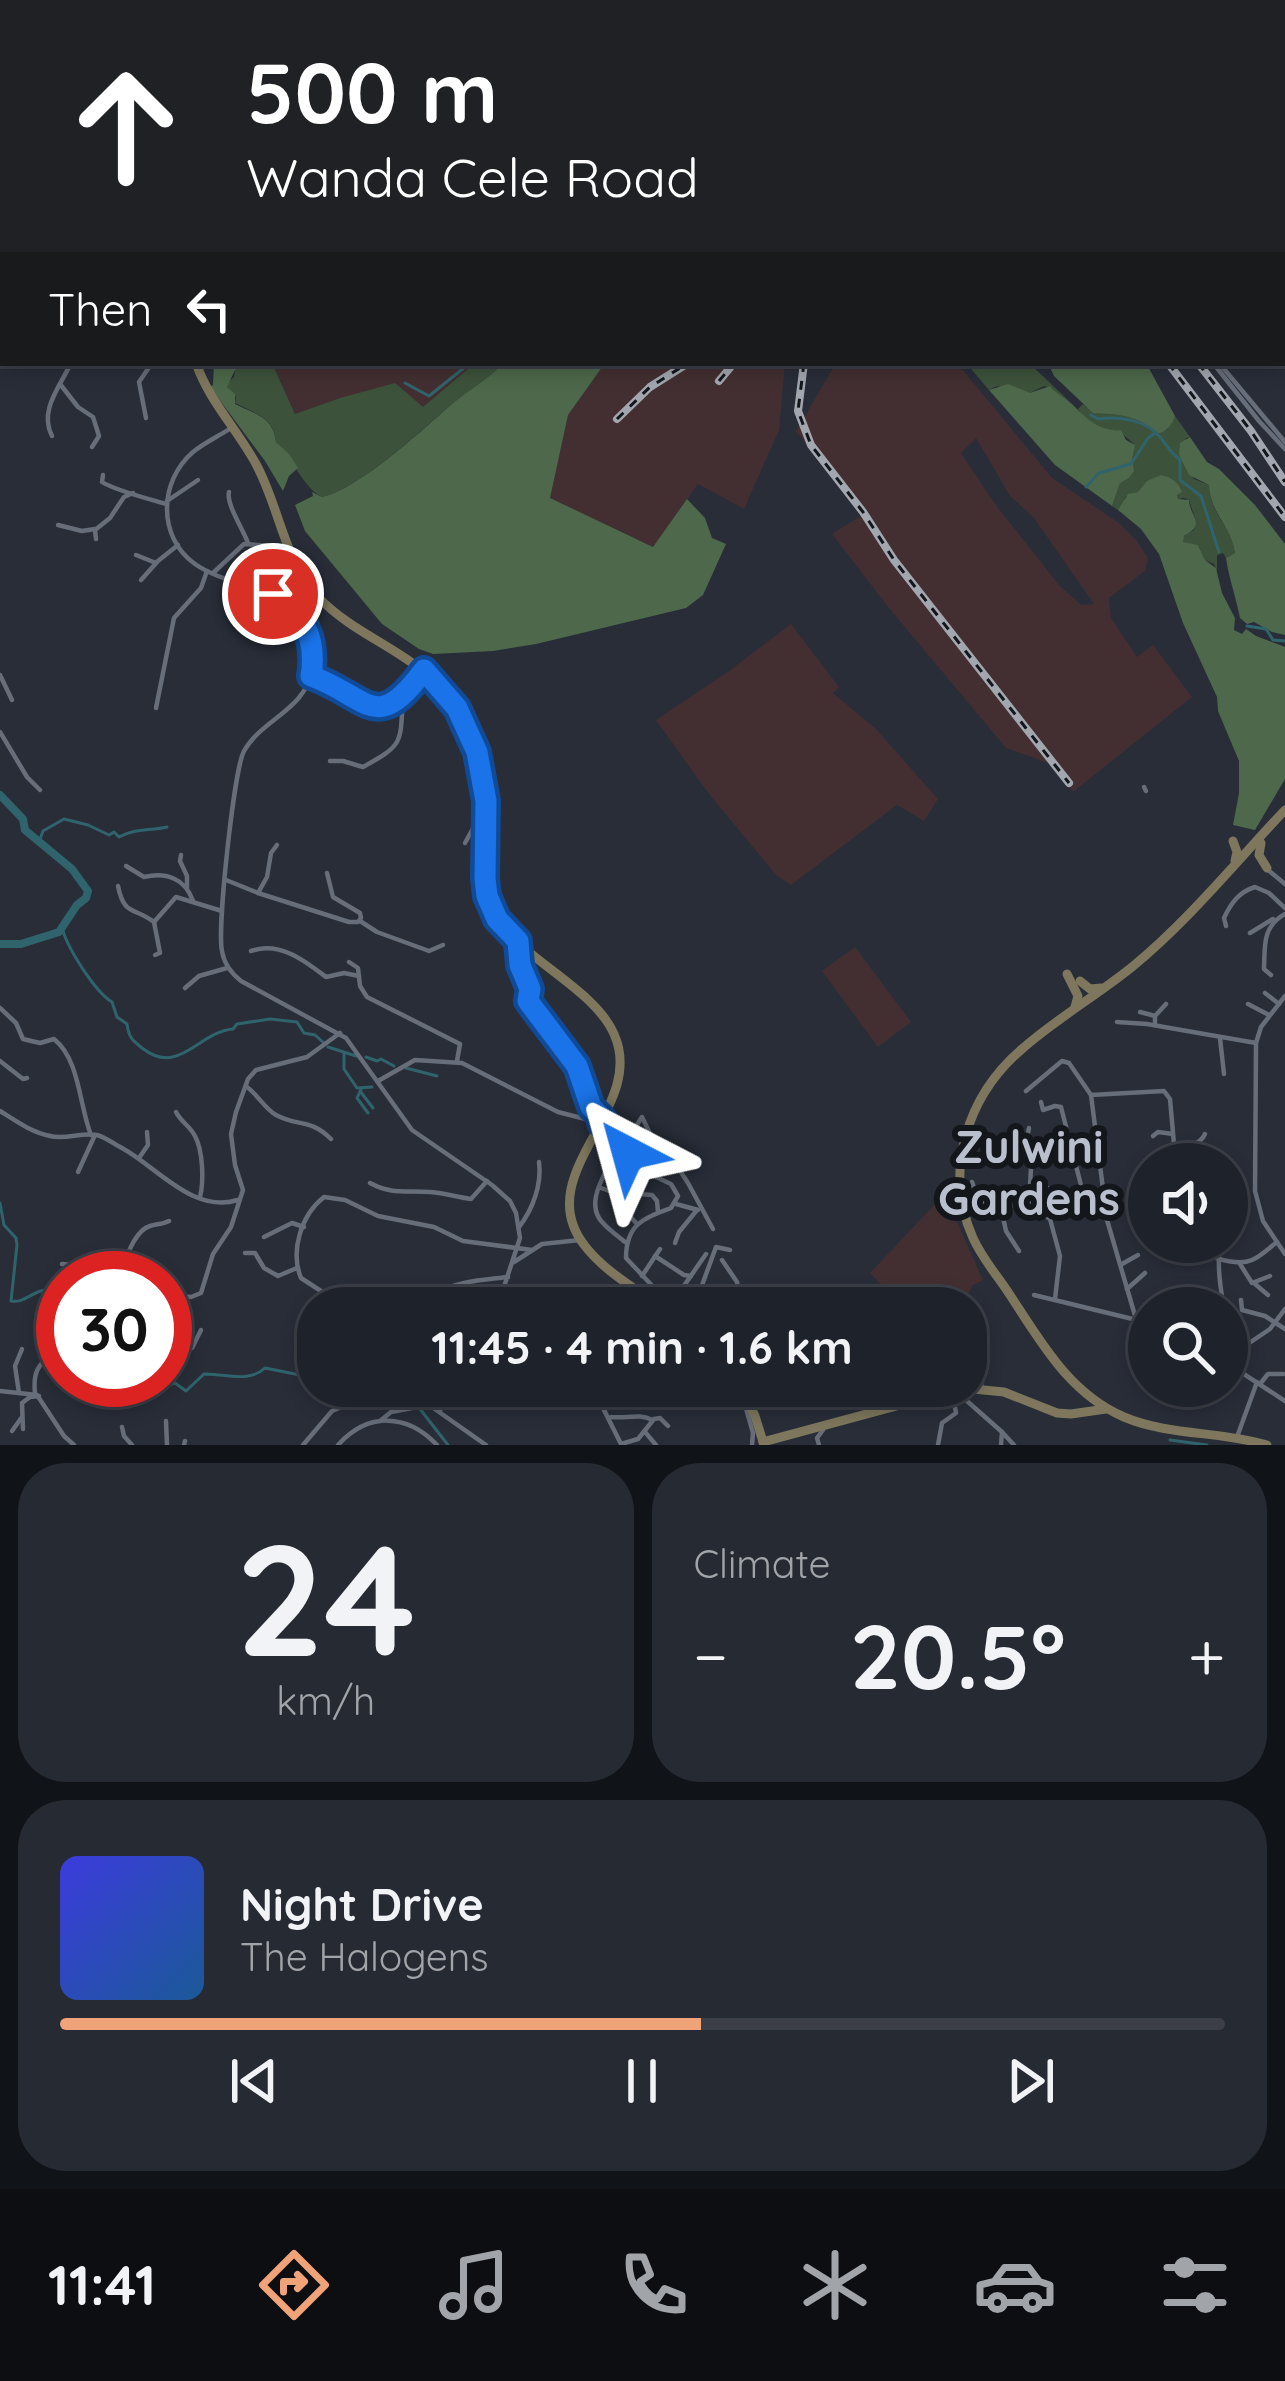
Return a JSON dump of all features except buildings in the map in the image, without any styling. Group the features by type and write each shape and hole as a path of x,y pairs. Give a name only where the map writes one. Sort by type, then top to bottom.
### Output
{"street":[{"path":"462,0 476,0"},
{"path":"52,436 47,414 69,366"},
{"path":"146,418 139,382 150,366"},
{"path":"197,366 210,395 259,469 305,580 326,603 423,671 457,708 477,752 486,801 487,896 497,919 598,1011 615,1035 621,1073 576,1171 570,1210 580,1240 595,1258 639,1287"},
{"path":"1218,366 1285,446"},
{"path":"60,384 93,417 99,439 92,447"},
{"path":"232,427 190,454 175,475 166,502 168,521 190,560 273,594 292,608 305,625 313,660 311,676 296,704 257,734 241,758 220,939 228,968 241,981 340,1033 412,1130 509,1201 519,1227 518,1250 504,1287"},
{"path":"103,475 104,485 166,502"},
{"path":"166,502 198,480"},
{"path":"229,492 228,504 248,543"},
{"path":"58,525 95,529 110,518 126,495 134,493"},
{"path":"95,529 96,539"},
{"path":"156,708 178,610 234,550 248,543 289,547"},
{"path":"141,580 178,545"},
{"path":"136,555 156,562"},
{"path":"311,676 374,708 403,696 423,671"},
{"path":"423,671 480,787 482,814 465,843"},
{"path":"0,675 11,700"},
{"path":"330,761 365,766 396,748 403,696"},
{"path":"0,732 40,790"},
{"path":"1267,1445 1153,1426 1089,1396 1056,1364 992,1270 972,1235 960,1175 963,1144 975,1110 997,1074 1019,1051 1161,942 1285,814"},
{"path":"1233,866 1237,853 1232,840 1257,843"},
{"path":"997,1074 1133,970 1198,910 1257,843"},
{"path":"1257,843 1267,868"},
{"path":"258,893 277,845"},
{"path":"182,855 193,901"},
{"path":"1249,855 1285,884"},
{"path":"126,866 144,877 171,877 188,888"},
{"path":"327,877 333,897 360,913 360,921"},
{"path":"226,880 349,922 360,921 426,950 442,946"},
{"path":"118,886 127,909 154,922 161,948 155,955"},
{"path":"1226,926 1224,918 1232,904 1240,893 1255,886 1269,893 1283,913"},
{"path":"154,922 175,898 222,911"},
{"path":"1250,933 1283,913"},
{"path":"1271,976 1264,969 1267,932 1283,913"},
{"path":"518,941 520,965 530,989 528,1001 577,1066 591,1107 628,1140"},
{"path":"251,951 266,947 298,957 326,977 359,976"},
{"path":"349,962 356,966 364,994 460,1045 457,1061"},
{"path":"185,988 199,976 228,968"},
{"path":"1067,974 1078,996 1072,1011"},
{"path":"1079,981 1090,989 1105,987"},
{"path":"1265,993 1279,1004"},
{"path":"1285,996 1261,1027 1256,1043 1255,1191 1263,1221 1285,1254"},
{"path":"1155,1025 1155,1016 1166,1004"},
{"path":"1248,1004 1269,1016"},
{"path":"0,1008 25,1040 61,1043 93,1135 78,1172"},
{"path":"1140,1012 1155,1016"},
{"path":"1117,1022 1256,1043"},
{"path":"192,1296 203,1290 243,1186 231,1134 245,1085 256,1070 307,1058 340,1033"},
{"path":"1220,1037 1224,1074"},
{"path":"0,1060 22,1079 27,1078"},
{"path":"378,1082 412,1060 457,1061 558,1112 602,1121"},
{"path":"1026,1091 1062,1061 1069,1063 1091,1095 1107,1220 1128,1291"},
{"path":"245,1085 270,1112 316,1126 331,1139"},
{"path":"1091,1095 1164,1091 1170,1099 1173,1140"},
{"path":"1040,1102 1043,1110 1061,1107 1084,1197 1107,1220"},
{"path":"0,1111 48,1136 93,1135 200,1197 223,1204 238,1201"},
{"path":"176,1112 196,1139 204,1176 200,1197"},
{"path":"651,1287 626,1258 627,1244 645,1216 668,1210 676,1204 678,1193 673,1185 630,1165 628,1140 640,1117 657,1148 675,1162 712,1228"},
{"path":"1029,1128 1029,1205"},
{"path":"139,1158 148,1145 147,1132"},
{"path":"1153,1136 1157,1132 1182,1146 1202,1140 1205,1134"},
{"path":"615,1151 599,1187 595,1211 627,1244"},
{"path":"519,1227 540,1184 539,1162"},
{"path":"370,1183 413,1194 446,1192 471,1199 487,1181"},
{"path":"972,1182 980,1200 1001,1208 1029,1205 1050,1219 1060,1263 1055,1299"},
{"path":"599,1187 654,1196 658,1212"},
{"path":"1029,1190 1048,1188 1060,1197"},
{"path":"315,1287 301,1278 296,1247 317,1201 328,1196 378,1216 434,1227 463,1241 532,1250"},
{"path":"676,1204 700,1209"},
{"path":"620,1205 637,1224"},
{"path":"1001,1208 1006,1231 1019,1251"},
{"path":"674,1243 700,1209"},
{"path":"131,1251 141,1232 169,1221"},
{"path":"264,1237 291,1223 304,1227"},
{"path":"514,1262 546,1243 580,1240"},
{"path":"1248,1260 1277,1242"},
{"path":"701,1287 715,1248 730,1250"},
{"path":"642,1276 660,1249"},
{"path":"245,1253 255,1253 264,1268 278,1276 297,1268"},
{"path":"681,1287 706,1254"},
{"path":"655,1256 691,1276"},
{"path":"722,1260 737,1287"},
{"path":"1120,1265 1128,1261"},
{"path":"1239,1263 1248,1279 1268,1295"},
{"path":"1127,1288 1144,1273"},
{"path":"1255,1284 1270,1276"},
{"path":"453,1287 508,1277"},
{"path":"1034,1294 1128,1317"},
{"path":"1248,1346 1277,1323 1285,1309"},
{"path":"1248,1312 1285,1329"},
{"path":"192,1348 201,1330"},
{"path":"19,1393 15,1366 22,1349"},
{"path":"1237,1437 1258,1383 1268,1374 1283,1374"},
{"path":"1248,1375 1285,1401"},
{"path":"987,1389 1058,1413 1107,1408"},
{"path":"1,1392 36,1395"},
{"path":"23,1430 22,1403 36,1395"},
{"path":"1086,1412 1089,1396"},
{"path":"303,1445 326,1416 344,1406 373,1401 413,1411"},
{"path":"45,1407 74,1445"},
{"path":"604,1407 622,1444 638,1439 652,1420"},
{"path":"748,1407 760,1444 889,1407"},
{"path":"938,1445 942,1423 953,1418 956,1407"},
{"path":"974,1407 1014,1445"},
{"path":"338,1445 391,1412 440,1410 486,1445"},
{"path":"413,1411 422,1431"},
{"path":"609,1416 660,1418 668,1426"},
{"path":"12,1431 22,1417"},
{"path":"166,1421 166,1445"},
{"path":"380,1421 402,1421 437,1445"},
{"path":"820,1445 818,1434 832,1423"},
{"path":"122,1427 132,1445"},
{"path":"645,1432 656,1445"},
{"path":"1001,1445 1002,1432"}],"shaded area":[{"path":"273,366 471,366 423,407 340,398 295,414"},
{"path":"603,366 785,366 779,430 744,509 698,484 654,547 549,499 568,415"},
{"path":"834,366 959,366 1052,478 1136,540 1148,558 1145,571 1109,598 1111,618 1137,657 1153,645 1192,697 1073,792 1051,764 1006,748 832,534 862,515 796,431","holes":["976,438 1010,496 1034,518 1094,604 1081,605 1059,585 995,504 961,453"]},
{"path":"791,624 839,687 833,693 876,729 938,799 924,821 897,805 791,885 776,875 706,790 656,720"},
{"path":"855,947 911,1022 878,1047 822,971"},
{"path":"938,1201 958,1224 983,1280 972,1287 884,1287 870,1273"}],"green space":[{"path":"214,366 245,366 235,370 227,387 235,394 235,404 268,422 276,442 298,468 283,491 210,387"},
{"path":"273,366 295,414 395,383 423,407 471,366 500,366 371,471 322,497 308,486 276,442 268,422 235,403 227,387 235,370"},
{"path":"500,366 603,366 568,415 550,498 653,547 687,499 705,518 712,538 726,544 703,595 686,608 493,651 433,654 382,624 305,531 295,505 313,496 312,492 322,497 354,483"},
{"path":"969,366 1032,366 1068,400 1044,386 1030,393 997,386 989,390"},
{"path":"1049,366 1148,366 1174,419 1158,434 1128,417 1093,413"},
{"path":"1008,384 1030,393 1050,386 1090,421 1121,430 1135,445 1134,471 1120,483 1112,506 1055,465 989,390"},
{"path":"1083,404 1096,412 1132,416 1159,434 1175,416 1190,437 1179,455 1194,479 1209,485 1213,505 1233,543 1235,553 1226,558 1223,553 1217,555 1217,571 1198,545 1183,544 1196,521 1189,500 1138,492 1125,497 1118,510 1112,506 1120,482 1129,478 1134,444 1118,430 1090,422 1078,409"},
{"path":"1190,437 1207,462 1255,505 1285,544 1285,635 1240,618 1226,558 1235,553 1233,543 1209,485 1189,475 1179,455 1180,443"},
{"path":"1161,475 1179,485 1178,499 1189,500 1196,524 1183,542 1198,545 1205,560 1216,568 1235,618 1234,630 1242,634 1246,629 1285,647 1285,779 1255,830 1233,825 1239,761 1159,554 1141,529 1118,510 1128,494"}],"waterway":[{"path":"405,383 429,396 466,366"},
{"path":"1091,415 1141,423 1161,438 1180,460 1180,480 1201,496 1219,552"},
{"path":"1086,487 1099,473 1131,464 1155,433"},
{"path":"1247,626 1266,629 1273,640 1285,641"},
{"path":"0,795 23,819 25,830 72,869 88,891 59,932 21,944 0,944"},
{"path":"39,842 43,831 64,819 119,837 167,827"},
{"path":"62,927 82,968 112,1002 132,1038 155,1056 178,1056 237,1024 270,1019 297,1022 304,1033 324,1043"},
{"path":"328,1047 356,1056"},
{"path":"344,1053 344,1069 357,1088 372,1087"},
{"path":"366,1057 394,1066"},
{"path":"406,1068 437,1076"},
{"path":"361,1090 357,1098 368,1113"},
{"path":"360,1091 373,1108"},
{"path":"0,1203 4,1225 17,1245 11,1301 36,1293"},
{"path":"192,1385 204,1374 244,1376 265,1368 297,1374"},
{"path":"420,1409 448,1445"},
{"path":"1170,1440 1207,1445"}],"railway":[{"path":"617,419 650,387 683,366"},
{"path":"719,381 732,366"},
{"path":"804,366 798,411 811,445 894,560 1069,783"},
{"path":"1170,366 1285,517"},
{"path":"1200,366 1285,482"}],"district":[{"name":"Zulwini Gardens","path":"1029,1172"}],"route":[{"path":"273,594 305,625 313,653 311,676 378,708 403,696 424,670 457,708 477,752 484,785 485,878 490,904 518,941 529,1004 577,1066 601,1123 628,1140 628,1153"}]}
